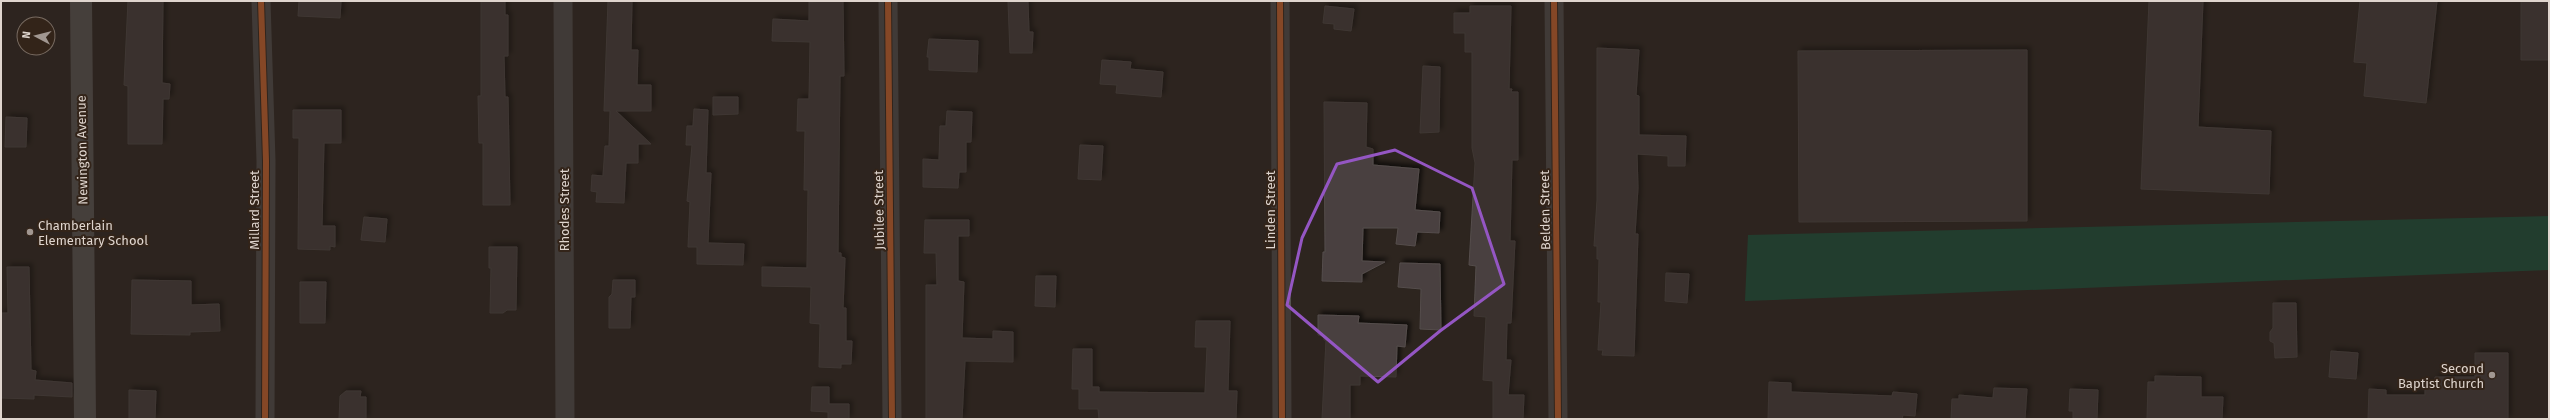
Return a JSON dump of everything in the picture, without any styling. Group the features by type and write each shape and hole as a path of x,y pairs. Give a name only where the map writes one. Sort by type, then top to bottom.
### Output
{"main road":[{"name":"Newington Avenue","path":"81,1 85,419"}],"street":[{"name":"Millard Street","path":"261,1 266,161 265,419"},
{"name":"Rhodes Street","path":"563,1 565,419"},
{"name":"Jubilee Street","path":"888,1 892,419"},
{"name":"Linden Street","path":"1280,1 1282,419"},
{"name":"Belden Street","path":"1554,1 1558,419"}],"highlighted area":[{"path":"1395,150 1472,188 1504,284 1440,331 1378,382 1287,305 1302,238 1337,164"}],"green space":[{"path":"2549,216 2549,270 1745,301 1748,235"}],"building":[{"path":"128,1 163,1 162,83 170,84 169,99 163,99 162,144 128,144 128,86 124,85"},
{"path":"299,1 341,1 340,18 298,16"},
{"path":"481,1 505,1 505,15 508,15 508,56 504,56 505,97 508,97 510,205 483,205 483,143 479,143 478,96 481,96"},
{"path":"608,1 632,1 631,50 638,50 637,85 651,85 651,111 616,111 651,144 638,144 638,163 626,163 624,203 596,202 597,192 591,191 592,175 603,176 605,146 609,146 610,111 604,111"},
{"path":"843,1 844,76 840,76 838,253 841,253 841,257 845,258 843,308 846,308 846,341 852,341 851,364 841,364 841,368 819,367 820,324 810,323 811,287 762,286 762,267 807,268 808,190 804,190 805,131 797,131 798,99 809,99 810,42 772,41 773,19 809,21 809,2"},
{"path":"2149,1 2203,1 2198,127 2271,131 2269,194 2141,189"},
{"path":"2360,1 2437,1 2426,103 2364,96 2367,63 2354,62"},
{"path":"2521,1 2549,1 2549,60 2521,60"},
{"path":"1008,2 1028,2 1029,32 1033,32 1032,53 1010,53"},
{"path":"1325,6 1354,9 1351,31 1334,29 1334,24 1323,23"},
{"path":"1470,6 1511,6 1509,89 1512,89 1511,92 1518,92 1518,160 1512,160 1510,241 1515,241 1511,323 1507,323 1506,360 1511,360 1508,395 1524,395 1523,419 1493,419 1493,381 1483,380 1486,317 1474,316 1476,266 1469,265 1475,163 1472,148 1472,52 1465,52 1465,33 1454,33 1454,13 1470,13"},
{"path":"929,39 978,41 977,72 929,70 929,57 927,57"},
{"path":"1597,48 1639,50 1636,95 1639,96 1639,135 1686,136 1685,166 1668,166 1668,156 1637,154 1638,188 1635,234 1638,234 1634,356 1602,355 1603,350 1598,350 1601,302 1598,302 1599,259 1597,259 1597,246 1594,246 1597,200"},
{"path":"2027,50 2027,221 1799,222 1798,51"},
{"path":"1102,60 1131,62 1130,69 1163,72 1161,97 1116,93 1117,85 1100,84"},
{"path":"1423,66 1440,67 1439,132 1420,133"},
{"path":"713,97 738,97 738,114 713,115"},
{"path":"1324,102 1367,103 1366,147 1373,149 1373,165 1419,169 1415,210 1440,212 1439,233 1417,232 1415,246 1396,244 1398,228 1363,228 1362,261 1385,262 1362,274 1362,282 1322,281 1323,252 1325,252"},
{"path":"694,109 708,110 706,173 711,173 708,243 744,244 743,265 697,264 697,247 688,247 690,202 687,201 692,145 686,145 687,126 693,126"},
{"path":"293,110 341,110 341,143 324,143 322,226 335,226 335,247 330,246 330,250 298,249 299,138 293,138"},
{"path":"947,111 972,112 971,142 966,142 966,172 959,172 958,188 923,187 923,159 939,160 940,126 946,126"},
{"path":"6,117 27,118 26,147 5,147"},
{"path":"1080,145 1103,146 1101,180 1078,179"},
{"path":"364,217 387,219 385,242 361,240"},
{"path":"925,220 969,220 969,236 958,236 958,281 964,282 962,338 993,339 993,331 1013,332 1013,362 965,361 962,419 926,419 926,285 937,285 936,253 924,253"},
{"path":"489,247 517,247 516,310 507,310 503,313 490,313 491,268 489,268"},
{"path":"1400,263 1440,264 1441,330 1420,329 1421,289 1398,287"},
{"path":"7,267 29,267 31,370 36,371 35,380 72,383 72,397 34,395 34,399 1,398 1,313 8,313"},
{"path":"1666,273 1689,274 1687,303 1665,301"},
{"path":"1036,276 1056,276 1055,307 1035,306"},
{"path":"132,280 191,281 191,305 219,304 220,331 190,332 190,335 131,334"},
{"path":"613,280 635,280 635,297 631,297 630,328 609,328 609,297 612,294"},
{"path":"300,282 326,282 325,323 300,323"},
{"path":"2273,303 2296,303 2297,357 2275,358 2274,343 2270,341 2270,332 2273,328"},
{"path":"1318,315 1359,316 1358,323 1407,325 1405,347 1397,346 1396,377 1360,376 1360,385 1350,385 1350,419 1322,419 1326,340 1324,340 1324,336 1318,335"},
{"path":"1196,321 1230,321 1228,391 1237,391 1236,419 1099,419 1098,409 1079,409 1079,389 1072,389 1073,349 1092,349 1092,387 1099,387 1099,392 1205,393 1207,347 1195,347"},
{"path":"2331,351 2358,353 2356,379 2329,377"},
{"path":"2475,353 2508,353 2508,419 2368,419 2369,389 2386,390 2386,395 2425,395 2425,383 2435,384 2435,377 2475,377"},
{"path":"2155,376 2201,377 2201,397 2223,397 2222,419 2147,419 2148,382 2155,382"},
{"path":"1769,382 1791,383 1791,392 1892,396 1893,392 1917,394 1915,416 1903,415 1902,419 1768,419"},
{"path":"812,387 829,387 829,404 849,404 849,419 828,419 828,412 811,411"},
{"path":"1994,388 2027,389 2025,419 1951,419 1952,399 1959,399 1959,395 1993,398"},
{"path":"2070,389 2098,390 2097,419 2073,418 2073,411 2069,411"},
{"path":"129,390 156,391 155,419 129,419"},
{"path":"346,391 361,391 360,397 366,397 366,419 339,419 340,396"}],"cycle path":[{"path":"261,1 266,161 265,419"},
{"path":"888,1 892,419"},
{"path":"1280,1 1282,419"},
{"path":"1554,1 1558,419"}],"place":[{"name":"Chamberlain Elementary School","path":"30,232"},
{"name":"Second Baptist Church","path":"2492,375"}]}
